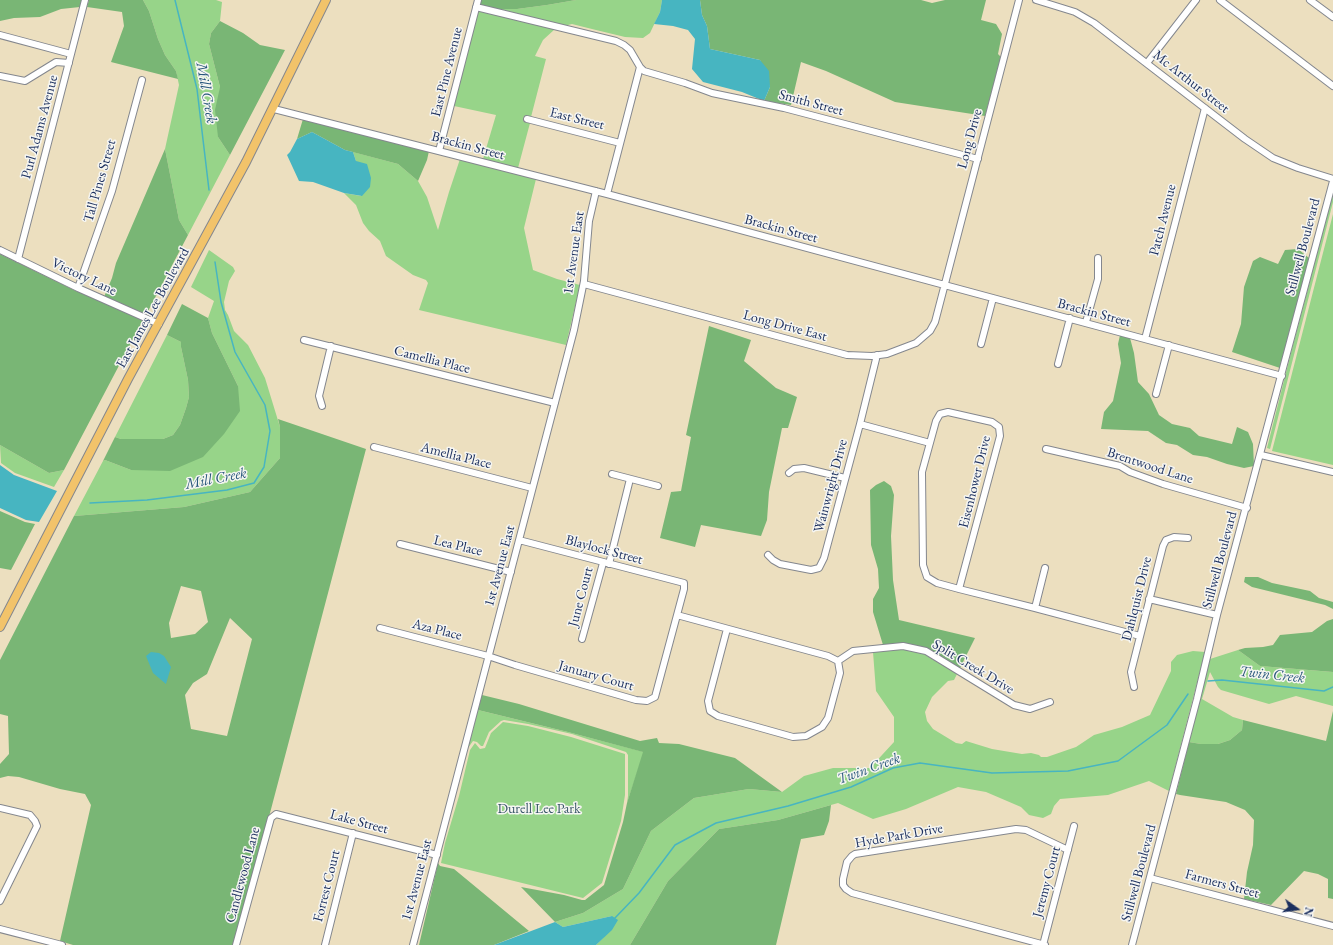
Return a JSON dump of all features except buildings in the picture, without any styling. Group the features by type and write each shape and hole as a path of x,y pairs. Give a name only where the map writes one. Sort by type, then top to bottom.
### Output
{"main road":[{"name":"East James Lee Boulevard","path":"0,627 274,109 326,0"}],"street":[{"name":"Purl Adams Avenue","path":"18,259 67,63 71,54 85,0"},
{"name":"East Pine Avenue","path":"439,151 478,0"},
{"name":"Long Drive","path":"944,285 1019,0"},
{"name":"Mc Arthur Street","path":"1036,0 1084,16 1245,139 1273,158 1333,180"},
{"path":"1147,63 1196,0"},
{"path":"1220,0 1333,86"},
{"path":"1310,0 1333,17"},
{"path":"476,8 619,43 630,50 640,67 607,194"},
{"path":"0,36 71,54"},
{"path":"0,76 25,81 55,62 67,63"},
{"name":"Smith Street","path":"640,67 644,71 685,83 712,93 784,108 978,159"},
{"name":"Tall Pines Street","path":"78,288 112,191 142,80"},
{"name":"Patch Avenue","path":"1145,339 1205,108"},
{"name":"Brackin Street","path":"274,109 596,191 1282,376"},
{"name":"East Street","path":"527,119 620,143"},
{"name":"Stillwell Boulevard","path":"1132,945 1197,699 1217,615 1247,508 1333,180"},
{"name":"1st Avenue East","path":"413,945 555,403 584,284 589,221 596,191"},
{"name":"Victory Lane","path":"0,250 78,288 159,324"},
{"path":"1086,322 1098,279 1098,258"},
{"name":"Long Drive East","path":"584,284 852,356 877,355 896,352 925,337 935,322 944,285"},
{"path":"981,344 993,298"},
{"path":"1058,364 1070,318"},
{"name":"Camellia Place","path":"304,340 555,403"},
{"path":"1156,394 1169,345"},
{"path":"322,406 319,396 331,346"},
{"name":"Wainwright Drive","path":"768,555 780,564 811,570 819,568 824,558 877,355"},
{"name":"Eisenhower Drive","path":"959,589 1000,436 999,427 992,422 948,412 940,414 936,421 922,472 923,565 927,577 937,583 959,589 1035,608 1140,636"},
{"path":"860,424 930,443"},
{"name":"Amellia Place","path":"374,447 532,488"},
{"name":"Brentwood Lane","path":"1046,449 1120,466 1130,472 1163,484 1247,508"},
{"path":"1261,455 1333,472"},
{"path":"789,473 794,469 804,468 845,478"},
{"path":"612,474 658,486"},
{"name":"June Court","path":"582,638 606,563 630,479"},
{"name":"Dahlquist Drive","path":"1134,687 1130,672 1163,546 1166,540 1174,537 1188,538"},
{"name":"Blaylock Street","path":"519,540 684,583"},
{"name":"Lea Place","path":"400,544 511,572"},
{"path":"1035,608 1045,568"},
{"name":"January Court","path":"488,656 628,698 647,700 655,697 684,589 684,583"},
{"path":"1149,599 1217,615"},
{"path":"677,616 727,629 828,656 838,661 840,673 828,718 822,727 806,736 793,737 718,716 710,711 708,701 727,629"},
{"name":"Aza Place","path":"380,628 488,656"},
{"name":"Split Creek Drive","path":"838,661 853,651 903,646 926,651 1014,705 1030,709 1050,702"},
{"path":"0,808 30,815 36,821 37,826 0,901"},
{"name":"Lake Street","path":"276,814 437,855"},
{"name":"Candlewood Lane","path":"236,945 271,818 276,814"},
{"name":"Jeremy Court","path":"1044,945 1074,826"},
{"name":"Hyde Park Drive","path":"1044,945 852,893 846,889 842,879 849,858 856,854 1016,829 1026,830 1068,850"},
{"name":"Forrest Court","path":"325,945 353,833"},
{"name":"Farmers Street","path":"1150,878 1333,926"},
{"path":"0,929 62,945"}],"green space":[{"path":"0,0 82,0 80,7 61,9 40,17 14,18 0,21"},
{"path":"89,0 143,0 149,11 165,55 176,71 178,79 111,62 124,26 122,12 87,7"},
{"path":"143,0 216,0 222,2 220,21 211,33 209,44 220,87 218,137 230,155 188,235 179,220 165,149 179,85 176,71 165,55 149,11"},
{"path":"481,0 576,0 517,9 498,9 480,5"},
{"path":"576,0 662,0 660,12 650,33 643,38 625,37 572,24 564,26 480,5 498,9 517,9"},
{"path":"700,0 921,0 932,3 945,0 986,0 981,20 996,24 1002,34 998,54 1001,57 985,116 895,102 826,71 801,62 791,105 764,101 770,87 760,60 710,49 707,26 702,15"},
{"path":"478,11 555,29 543,40 535,56 546,59 531,117 524,116 523,121 530,123 518,168 483,159 496,115 454,106"},
{"path":"220,21 243,33 260,45 285,50 230,155 218,137 215,110 220,87 209,44 211,33"},
{"path":"303,119 429,151 427,160 418,181 398,164 345,150 312,132 297,139"},
{"path":"165,149 179,220 188,235 146,315 104,297 112,278 116,263"},
{"path":"353,152 398,164 418,181 427,197 438,230 460,159 536,179 524,228 533,270 557,279 580,285 566,345 419,310 428,283 426,280 413,275 386,256 380,241 363,223 356,205 344,193 361,196 356,161"},
{"path":"1333,194 1333,202 1270,449 1267,448"},
{"path":"1333,214 1333,465 1272,451"},
{"path":"1298,249 1309,258 1280,368 1232,352 1241,324 1244,287 1253,261 1260,257 1278,264 1285,250"},
{"path":"209,250 233,267 235,271 229,281 224,302 225,310 234,331 248,345 265,378 280,427 280,458 250,492 184,507 74,516 103,461 105,460 131,470 238,386 212,333 208,318 214,301 191,287"},
{"path":"0,254 74,290 143,320 64,470 49,473 0,445"},
{"path":"182,304 208,318 212,333 238,386 240,411 224,434 203,457 170,471 131,470 105,460 103,461 115,437 121,439 163,439 173,435 180,425 189,397 188,380 181,342 167,335"},
{"path":"709,326 751,340 744,361 776,388 797,397 788,428 782,428 769,492 767,520 761,536 701,525 695,547 660,538 671,492 681,491 691,437 686,435"},
{"path":"167,335 181,342 188,380 189,397 180,425 173,435 163,439 121,439 115,437"},
{"path":"1120,335 1130,338 1134,353 1138,382 1149,394 1159,415 1172,424 1190,428 1199,436 1232,444 1237,427 1248,432 1253,444 1254,466 1244,468 1207,457 1193,455 1177,445 1166,443 1148,431 1101,429 1104,412 1113,401 1121,363 1118,344"},
{"path":"278,419 366,449 270,813 233,945 73,945 60,941 91,805 85,794 60,789 19,777 8,776 0,778 0,764 9,754 8,716 0,714 0,660 74,516 184,507 250,492 280,458 280,427","holes":["181,586 201,591 208,622 195,634 171,638 169,623","230,618 252,639 227,736 191,729 185,695 193,683 207,674"]},
{"path":"0,445 49,473 64,470 54,487 15,473 1,463"},
{"path":"884,481 891,486 894,495 891,536 893,580 899,620 975,638 960,668 926,648 904,643 883,645 873,612 873,599 879,588 878,569 871,545 870,490"},
{"path":"0,511 25,522 35,524 11,570 0,568"},
{"path":"1245,577 1258,577 1272,583 1310,591 1319,598 1333,602 1333,609 1325,605 1252,587 1244,582"},
{"path":"1333,619 1333,672 1260,666 1238,650 1273,645 1280,635 1312,632 1327,621"},
{"path":"903,649 924,654 957,674 954,680 948,681 932,697 925,712 927,721 933,729 956,743 962,744 966,741 992,749 1022,754 1031,753 1041,757 1047,757 1076,747 1094,735 1122,727 1150,715 1171,671 1171,662 1177,655 1193,651 1205,652 1169,791 1149,781 1108,795 1060,799 1054,806 1051,814 1043,818 1029,815 1021,807 986,792 958,787 906,809 873,819 838,803 778,820 719,829 668,881 630,945 596,945 603,938 612,916 563,927 555,922 583,913 623,889 651,831 694,798 749,789 782,792 804,776 833,768 870,768 894,742 894,717 876,691 873,652"},
{"path":"1238,650 1260,666 1333,672 1333,706 1296,696 1269,704 1221,690 1210,672 1202,699 1233,717 1243,720 1242,730 1230,740 1218,744 1189,742 1210,659"},
{"path":"482,695 519,704 640,741 657,738 659,743 679,744 735,758 782,792 749,789 694,798 651,831 623,889 583,913 555,922 521,887 585,900 604,885 643,752 478,710"},
{"path":"478,710 644,752 627,803 628,755 626,752 572,734 504,720 489,732 483,746 473,741 468,748"},
{"path":"1333,711 1333,899 1328,898 1328,879 1318,874 1304,871 1271,905 1244,899 1247,872 1253,845 1254,820 1245,810 1226,802 1176,794 1189,742 1218,744 1230,740 1242,730 1243,720 1326,741"},
{"name":"Durell Lee Park","path":"503,722 528,726 571,737 625,754 625,795 621,821 602,883 583,898 441,863 470,750 475,743 480,749 485,748 491,733"},
{"path":"831,805 829,821 824,835 801,839 776,945 630,945 668,881 719,829 778,820"},
{"path":"438,863 440,866 454,869 529,931 494,945 419,945"}],"water":[{"path":"662,0 700,0 702,15 707,26 710,49 760,60 769,71 770,87 764,101 742,92 703,82 692,69 695,39 688,30 673,26 654,24 660,12"},
{"path":"312,132 345,150 353,152 356,161 367,164 371,178 370,187 362,196 344,193 313,182 299,181 287,155 297,139"},
{"path":"0,465 14,475 57,491 39,522 26,520 0,508"},
{"path":"151,652 159,653 164,656 171,667 166,684 153,673 146,656"},
{"path":"612,916 618,920 612,930 596,945 494,945 555,922 563,927"}],"waterway":[{"name":"Mill Creek","path":"175,0 197,89 209,190"},
{"name":"Mill Creek","path":"90,503 147,500 227,490 254,483 264,467 270,431 265,405 235,352 221,302 215,262"},
{"name":"Twin Creek","path":"1208,681 1222,680 1324,691 1333,687"},
{"name":"Twin Creek","path":"614,919 639,893 675,845 716,823 788,806 851,787 893,768 920,763 992,773 1068,771 1118,761 1167,725 1188,694"}]}
